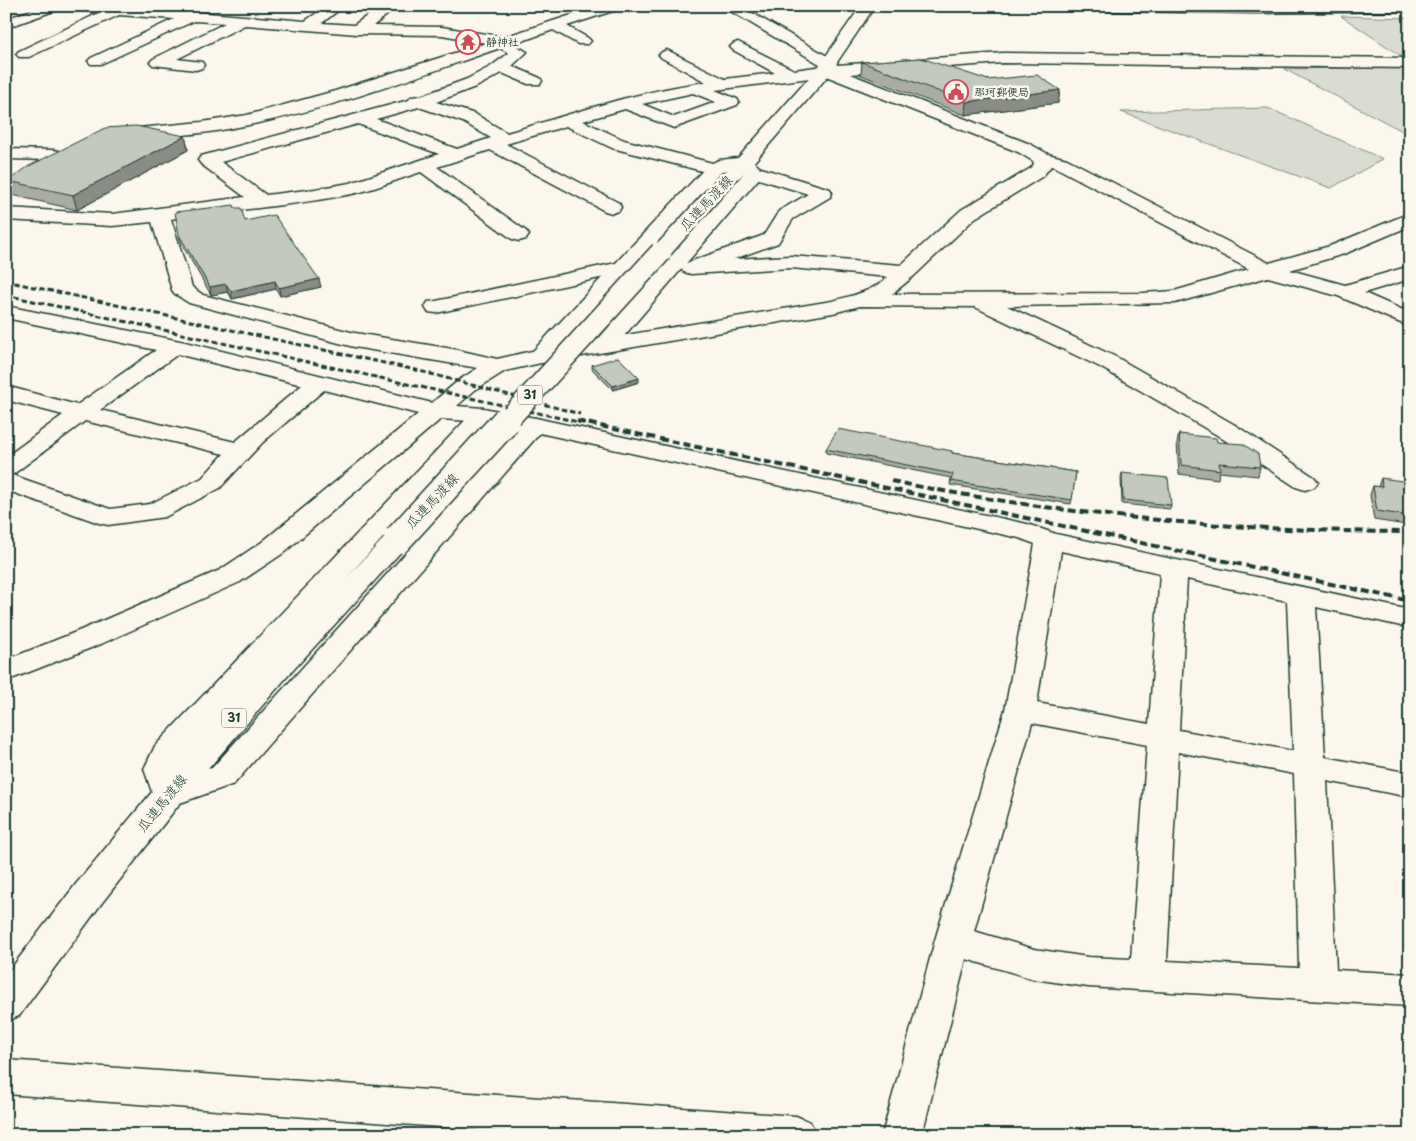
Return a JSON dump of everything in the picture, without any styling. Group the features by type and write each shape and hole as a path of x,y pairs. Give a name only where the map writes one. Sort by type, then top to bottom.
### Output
{"street":[{"path":"6,24 56,6"},
{"path":"67,6 171,15 187,12 217,20 240,14 309,25 357,30 442,31 503,43 519,52 482,86 357,118 207,160 261,200"},
{"path":"309,25 337,6"},
{"path":"357,30 391,6"},
{"path":"109,136 205,128 247,120 382,82 614,6"},
{"path":"729,6 827,67 850,79 1060,164 1267,270 1345,292 1410,321"},
{"name":"瓜連馬渡線","path":"6,1005 61,930 169,794 235,716 398,538 664,262 750,167 852,34 868,6"},
{"path":"1062,6 1252,9 1410,6"},
{"path":"24,54 116,10"},
{"path":"96,62 187,12"},
{"path":"196,65 158,62 240,14"},
{"path":"554,25 583,41"},
{"path":"738,47 791,75"},
{"path":"667,55 720,83"},
{"path":"6,214 112,220 261,200 314,195 353,188 454,154 626,102 720,83 791,75 827,67 1011,58 1410,63"},
{"path":"502,66 534,81"},
{"path":"382,82 420,102 469,118 497,141 612,207"},
{"path":"632,149 674,123 731,102 693,88"},
{"path":"319,100 357,118 410,136 454,154"},
{"path":"626,102 674,123"},
{"path":"567,120 632,149 714,169"},
{"path":"6,154 61,152 30,172"},
{"path":"6,671 91,638 230,576 272,548 467,385 497,366 541,356 794,314 860,300 887,289 968,214 1037,172 1043,164 1042,158"},
{"path":"423,164 519,235"},
{"path":"541,356 714,169 725,164 750,167 823,193 786,215 770,238 691,268"},
{"path":"160,215 182,290 196,299 354,340 453,356 497,366"},
{"path":"860,300 1143,299 1175,296 1337,250 1407,224"},
{"path":"604,345 664,262 691,268 791,262 907,272"},
{"path":"436,306 621,268"},
{"path":"1345,292 1410,272"},
{"path":"977,300 1108,362 1226,430 1304,482"},
{"path":"6,312 174,347 437,411 483,415 535,425 1027,532 1049,540 1410,620"},
{"path":"6,469 174,347"},
{"path":"6,481 108,517 156,511 211,483 254,437 318,382"},
{"path":"6,393 241,451"},
{"path":"483,415 166,754 160,769 169,794 223,776 535,425"},
{"path":"902,1135 953,940 1020,710 1049,540"},
{"path":"1148,976 1174,568"},
{"path":"1301,596 1310,766 1318,985"},
{"path":"1020,710 1410,785"},
{"path":"953,940 1034,964 1088,972 1410,990"},
{"path":"6,1077 796,1135"}],"shaded area":[{"path":"1341,16 1410,18 1410,62"},
{"path":"1410,67 1410,135 1284,69"},
{"path":"1268,108 1383,159 1331,188 1121,112"}],"building":[{"path":"921,58 988,80 1037,75 1060,90 966,102 862,62"},
{"path":"136,126 185,136 73,195 8,181 29,166 105,128"},
{"path":"234,205 235,208 241,208 245,221 274,215 319,279 279,288 275,281 231,291 226,284 210,287 179,235 175,212"},
{"path":"618,357 639,378 613,386 592,365"},
{"path":"838,429 952,451 952,453 1076,472 1072,500 951,481 953,474 826,449"},
{"path":"1179,434 1216,438 1217,442 1243,444 1258,454 1260,467 1219,463 1220,470 1181,465"},
{"path":"1122,473 1168,478 1171,505 1123,500"},
{"path":"1381,478 1402,481 1409,516 1377,511 1373,486 1382,487"}],"railway":[{"path":"6,281 416,370 580,414"},
{"path":"6,295 583,423"},
{"path":"577,421 1410,601"},
{"path":"891,481 1021,504 1149,519 1278,529 1410,532"}],"place":[{"name":"静神社","path":"468,42"},
{"name":"那珂郵便局","path":"956,92"}]}
